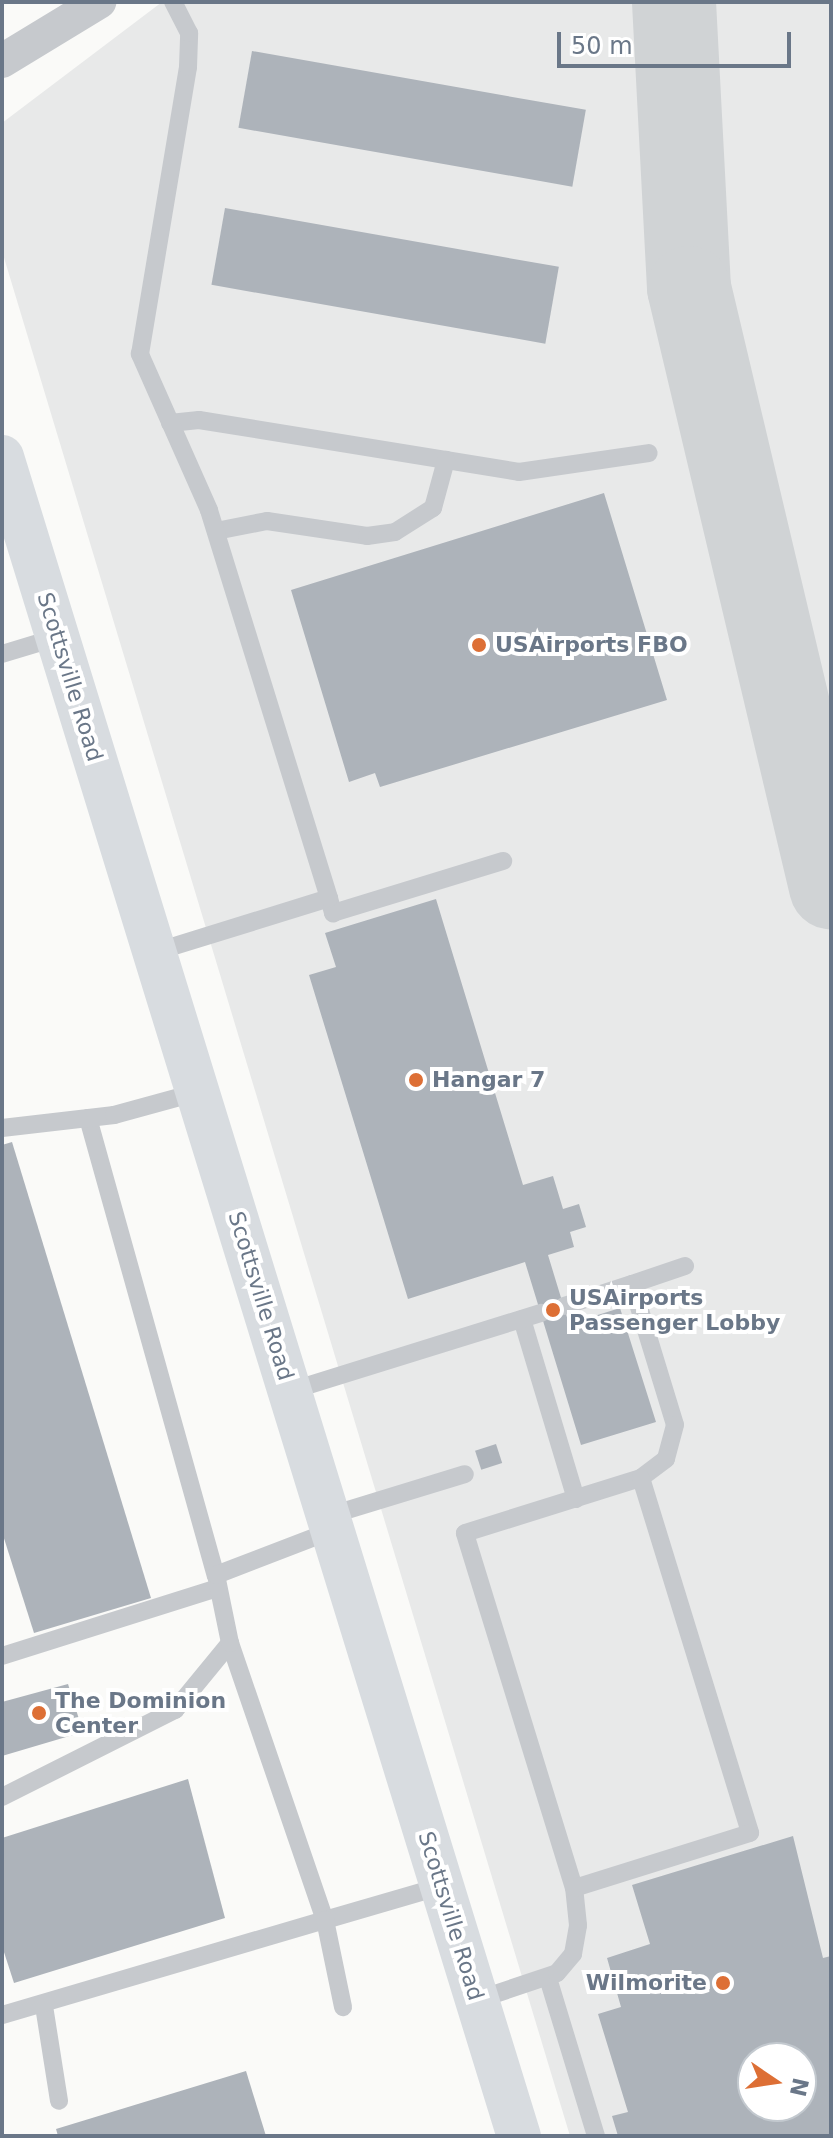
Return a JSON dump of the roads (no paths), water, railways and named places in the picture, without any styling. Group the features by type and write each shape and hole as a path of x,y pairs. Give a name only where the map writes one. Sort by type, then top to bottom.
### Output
{"main road":[{"name":"Scottsville Road","path":"2,457 519,2136"}],"street":[{"path":"2,61 99,2"}],"lane":[{"path":"173,2 189,33 188,67 140,342 148,381 170,423 216,531 333,913 503,861"},
{"path":"170,423 199,420 533,471 649,453"},
{"path":"216,531 267,521 356,535 395,532 433,508 446,460"},
{"path":"2,654 58,637"},
{"path":"155,952 329,898"},
{"path":"2,1128 88,1118 198,1092"},
{"path":"88,1118 217,1582 230,1643 325,1920 343,2007"},
{"path":"564,1306 685,1266"},
{"path":"477,2000 548,1978 577,1941 574,1888 465,1533 641,1478 666,1459 675,1425 632,1284"},
{"path":"290,1391 541,1313"},
{"path":"522,1319 576,1499"},
{"path":"2,1656 217,1582 331,1523 465,1474"},
{"path":"574,1888 750,1833 641,1478"},
{"path":"2,1797 175,1710 230,1643"},
{"path":"2,2015 44,2006 442,1886"},
{"path":"548,1978 596,2136"},
{"path":"44,2006 59,2101"}],"place":[{"name":"USAirports FBO","path":"479,645"},
{"name":"Hangar 7","path":"416,1080"},
{"name":"USAirports Passenger Lobby","path":"553,1310"},
{"name":"The Dominion Center","path":"39,1713"},
{"name":"Wilmorite","path":"723,1983"}]}
